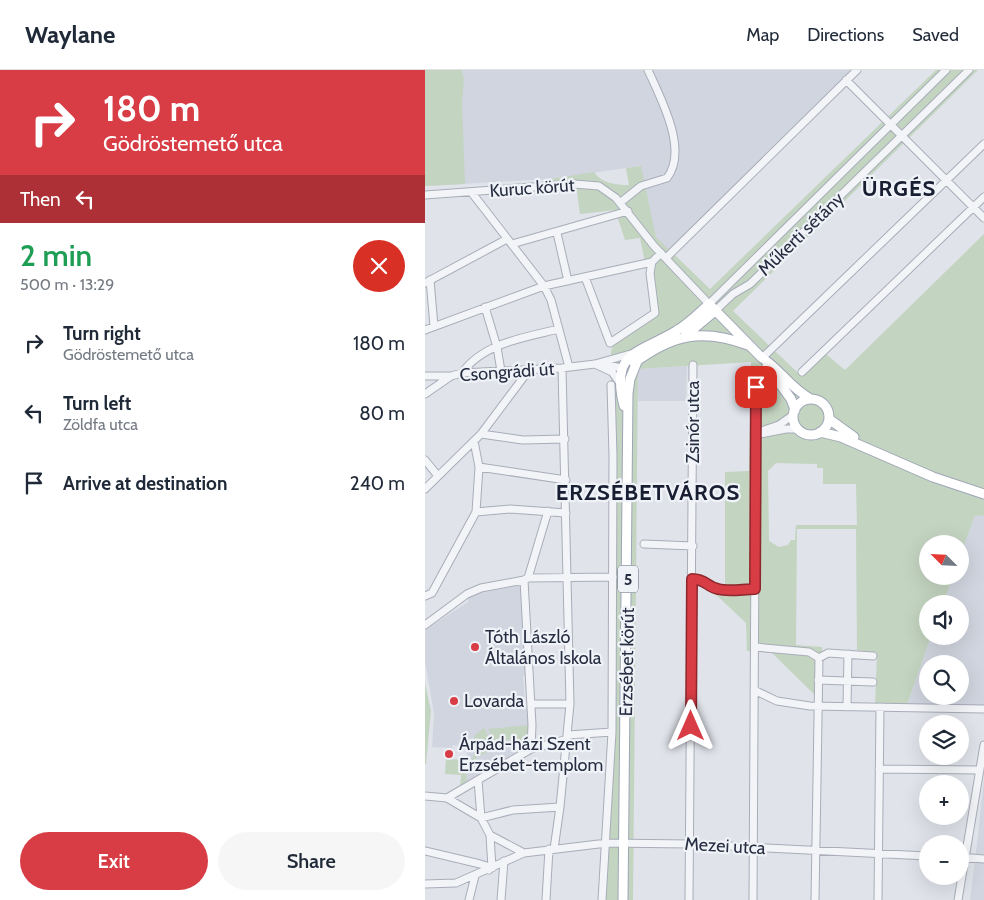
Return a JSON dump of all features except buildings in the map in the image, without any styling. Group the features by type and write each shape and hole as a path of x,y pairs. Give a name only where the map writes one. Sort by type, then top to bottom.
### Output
{"main road":[{"path":"636,356 692,332 713,307"},
{"path":"713,307 762,358 791,398 794,422 798,429 809,435 820,432 836,435 933,477 984,494"},
{"path":"628,393 621,368 636,356 713,307"},
{"path":"676,340 697,335 713,335 751,346"},
{"name":"Erzsébet körút","path":"625,842 628,393 636,356"},
{"path":"762,358 772,364 800,393 824,404 829,419 826,426 820,432"},
{"name":"Erzsébet körút","path":"621,368 616,384 628,423"},
{"path":"794,412 801,402 811,399"},
{"path":"829,419 873,450"},
{"name":"5","path":"623,900 625,842"}],"street":[{"path":"621,202 641,186 667,178 674,163 671,128 648,70"},
{"path":"425,330 544,286 652,262 663,255 857,70"},
{"name":"Műkerti sétány","path":"713,307 890,124 946,70"},
{"name":"Műkerti sétány","path":"713,307 750,284 969,70"},
{"path":"846,80 984,218"},
{"path":"762,358 984,144"},
{"name":"Kuruc körút","path":"425,195 590,184 605,188 621,202 663,255 713,307"},
{"path":"472,193 544,286 559,329 566,368 565,438 570,704 560,807 551,849 546,900"},
{"path":"801,372 984,197"},
{"path":"434,326 428,281 509,242 557,233 628,211"},
{"path":"557,233 568,281"},
{"path":"585,277 610,343 655,313 650,273 652,262"},
{"path":"485,307 497,347 501,371"},
{"path":"462,373 472,361 497,347 559,329"},
{"name":"Csongrádi út","path":"425,394 435,385 451,376 462,373 566,368 636,356"},
{"path":"595,364 612,372 616,384 612,732 607,843 602,900"},
{"name":"Csongrádi út","path":"595,364 621,368"},
{"name":"Zsinór utca","path":"689,900 693,365"},
{"path":"425,489 481,434 529,370"},
{"path":"753,900 756,372"},
{"path":"425,376 451,376"},
{"path":"425,376 435,385"},
{"path":"755,435 779,424 794,412"},
{"path":"755,435 786,429 798,429"},
{"path":"481,434 523,440 565,438"},
{"path":"425,596 432,593 476,512 479,467 474,441"},
{"path":"425,460 438,476"},
{"path":"479,467 566,480"},
{"path":"476,512 509,509 567,513"},
{"path":"531,749 526,579 547,512"},
{"path":"644,544 693,546"},
{"path":"425,625 467,594 481,588 526,579 613,577"},
{"path":"692,579 704,580 713,588 719,590 755,589"},
{"path":"755,647 809,652 819,658"},
{"path":"819,658 828,653 873,656"},
{"path":"847,707 848,654"},
{"path":"815,900 819,658"},
{"path":"818,680 873,682"},
{"path":"754,690 777,701 817,706 984,709"},
{"path":"531,704 570,704"},
{"path":"877,900 880,708"},
{"path":"447,798 531,749 568,737 612,732"},
{"path":"967,835 984,745"},
{"path":"879,769 980,770"},
{"path":"478,780 481,818 490,835 491,869"},
{"path":"425,796 447,798 481,818 513,810 560,807"},
{"path":"490,835 524,853"},
{"name":"Mezei utca","path":"425,884 456,883 524,853 607,843 690,844 919,856"},
{"path":"425,852 481,864 491,869"},
{"path":"969,858 984,859"},
{"path":"501,900 504,861"},
{"path":"469,900 475,876"},
{"path":"958,900 960,885"}],"shaded area":[{"path":"425,70 857,70 668,250 656,237 640,166 550,179 425,186"},
{"path":"687,366 686,401 638,401 638,369"},
{"path":"975,514 984,516 984,709 907,705 919,670 919,705 969,705 969,655 924,655 928,645 969,645 969,595 946,595 950,585 969,585 968,535"},
{"path":"521,585 526,675 523,676 525,705 529,705 529,745 467,783 467,749 461,749 460,746 453,745 452,748 432,747 434,714 425,661 425,630 468,602 468,598 475,594"},
{"path":"984,779 984,900 970,900 977,844"}],"green space":[{"path":"425,70 461,70 464,78 462,103 465,184 425,186"},
{"path":"936,70 978,70 733,311 797,372 820,349 845,370 984,234 984,516 975,515 968,535 919,535 919,585 950,585 946,595 919,595 919,645 928,645 924,655 919,655 919,670 907,705 875,706 877,653 857,650 856,529 797,529 796,645 822,647 823,703 772,653 747,651 746,623 711,590 712,584 725,584 725,472 749,471 751,362 638,369 633,900 598,900 610,750 611,352 613,345 649,322 655,312 640,238 625,240 615,210 580,214 577,192 550,179 594,172 605,181 629,185 626,168 641,166 656,237 710,289","holes":["776,463 817,464 817,468 823,468 823,484 856,484 857,525 796,525 795,540 791,540 788,545 779,547 769,541 768,471"]},
{"path":"425,683 431,711 426,764 425,764"},
{"path":"530,725 529,745 517,752 509,739 497,746 488,729"},
{"path":"484,728 494,748 471,761 474,754 474,736"},
{"path":"446,759 466,760 467,783 460,788 461,775 445,774"}],"place":[{"name":"Tóth László Általános Iskola","path":"475,647"},
{"name":"Lovarda","path":"454,701"},
{"name":"Árpád-házi Szent Erzsébet-templom","path":"449,754"}],"district":[{"name":"ÜRGÉS","path":"899,188"},
{"name":"ERZSÉBETVÁROS","path":"648,492"}],"route":[{"path":"691,726 692,579 704,580 713,588 719,590 755,589 754,454 756,387"}]}
